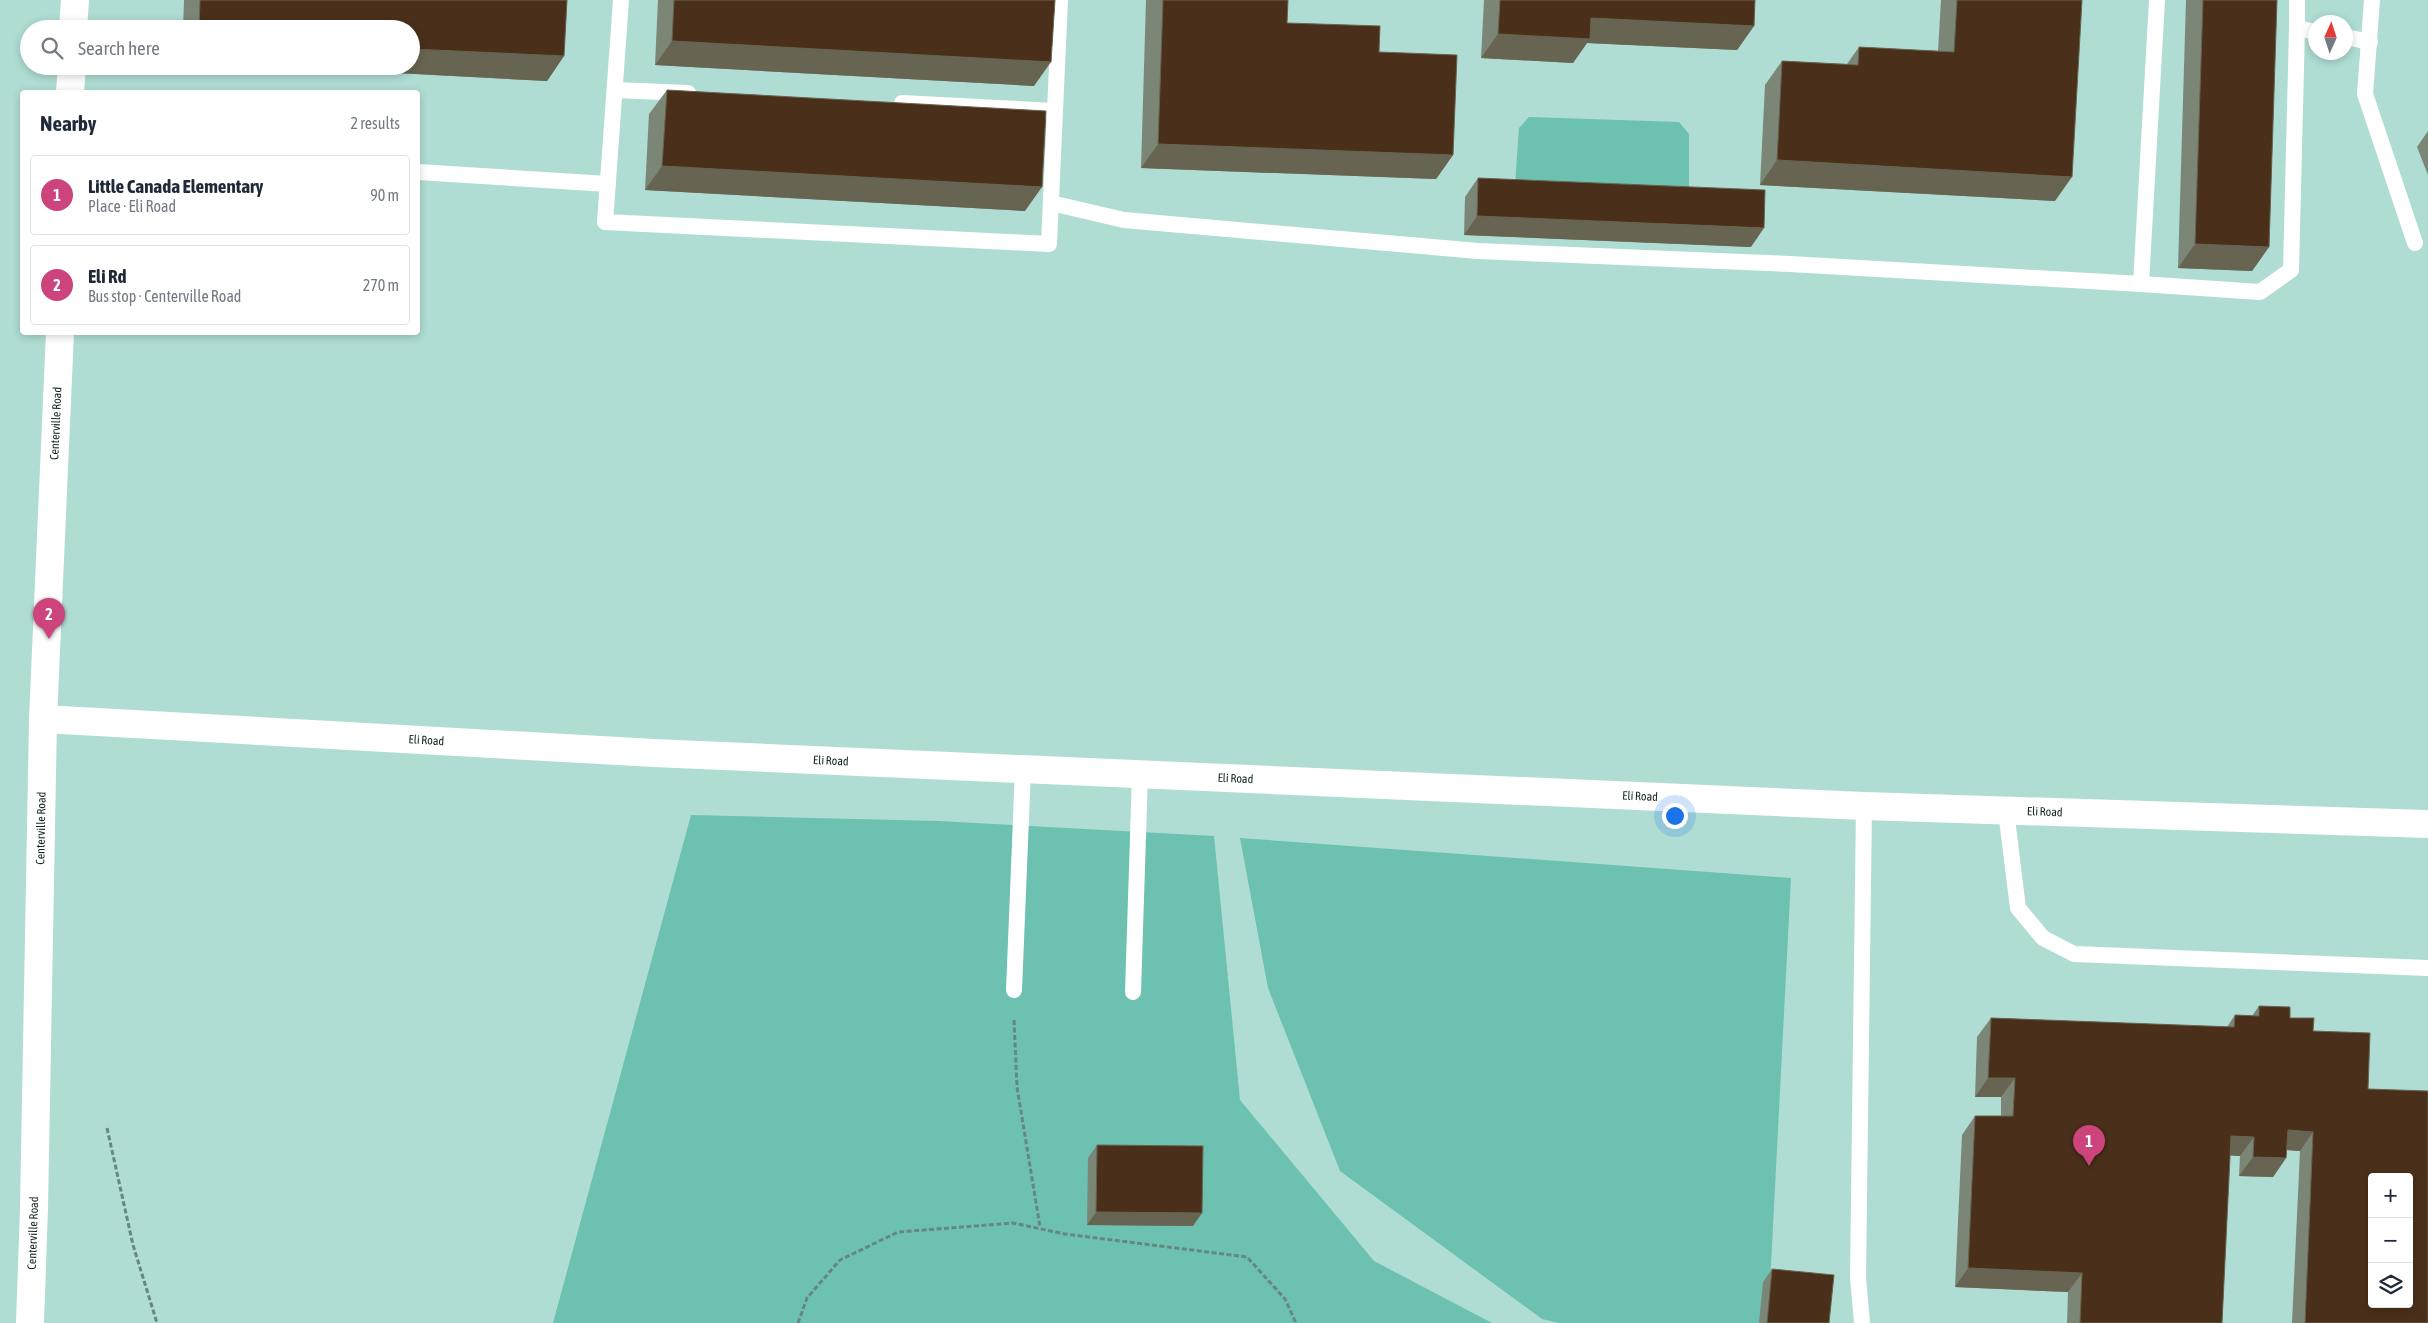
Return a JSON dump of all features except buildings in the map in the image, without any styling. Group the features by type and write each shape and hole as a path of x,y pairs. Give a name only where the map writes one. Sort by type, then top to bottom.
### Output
{"street":[{"path":"74,20 75,0"},
{"path":"70,90 71,75"},
{"name":"Centerville Road","path":"30,1323 34,1208 42,718 60,335"},
{"name":"Eli Road","path":"42,718 654,753 1864,806 2428,824"}],"lane":[{"path":"621,0 605,222 1049,244 1060,0"},
{"path":"2141,284 2157,0"},
{"path":"1051,203 1124,220 1478,251 1780,264 2260,292 2291,270 2298,0"},
{"path":"2372,0 2365,94 2415,243"},
{"path":"2297,28 2308,30"},
{"path":"2353,39 2370,42"},
{"path":"615,90 703,94"},
{"path":"889,103 1055,111"},
{"path":"420,172 608,184"},
{"path":"1014,990 1023,769"},
{"path":"1133,992 1140,774"},
{"path":"1862,1323 1858,1276 1864,806"},
{"path":"2006,811 2018,908 2043,938 2074,954 2428,968"}],"path":[{"path":"1014,990 1017,1087 1040,1227"},
{"path":"107,1128 133,1245 158,1323"},
{"path":"798,1323 807,1298 840,1260 898,1232 1013,1223 1040,1227 1065,1234 1247,1257 1284,1299 1296,1323"}],"green space":[{"path":"1529,117 1679,122 1689,134 1689,207 1514,199 1519,128"},
{"path":"691,815 938,821 1214,836 1240,1100 1374,1261 1492,1323 553,1323"},
{"path":"1240,838 1791,878 1768,1323 1559,1323 1542,1319 1340,1171 1268,988"}],"place":[{"name":"Eli Rd","path":"49,639"},
{"name":"Little Canada Elementary","path":"2089,1166"}]}
